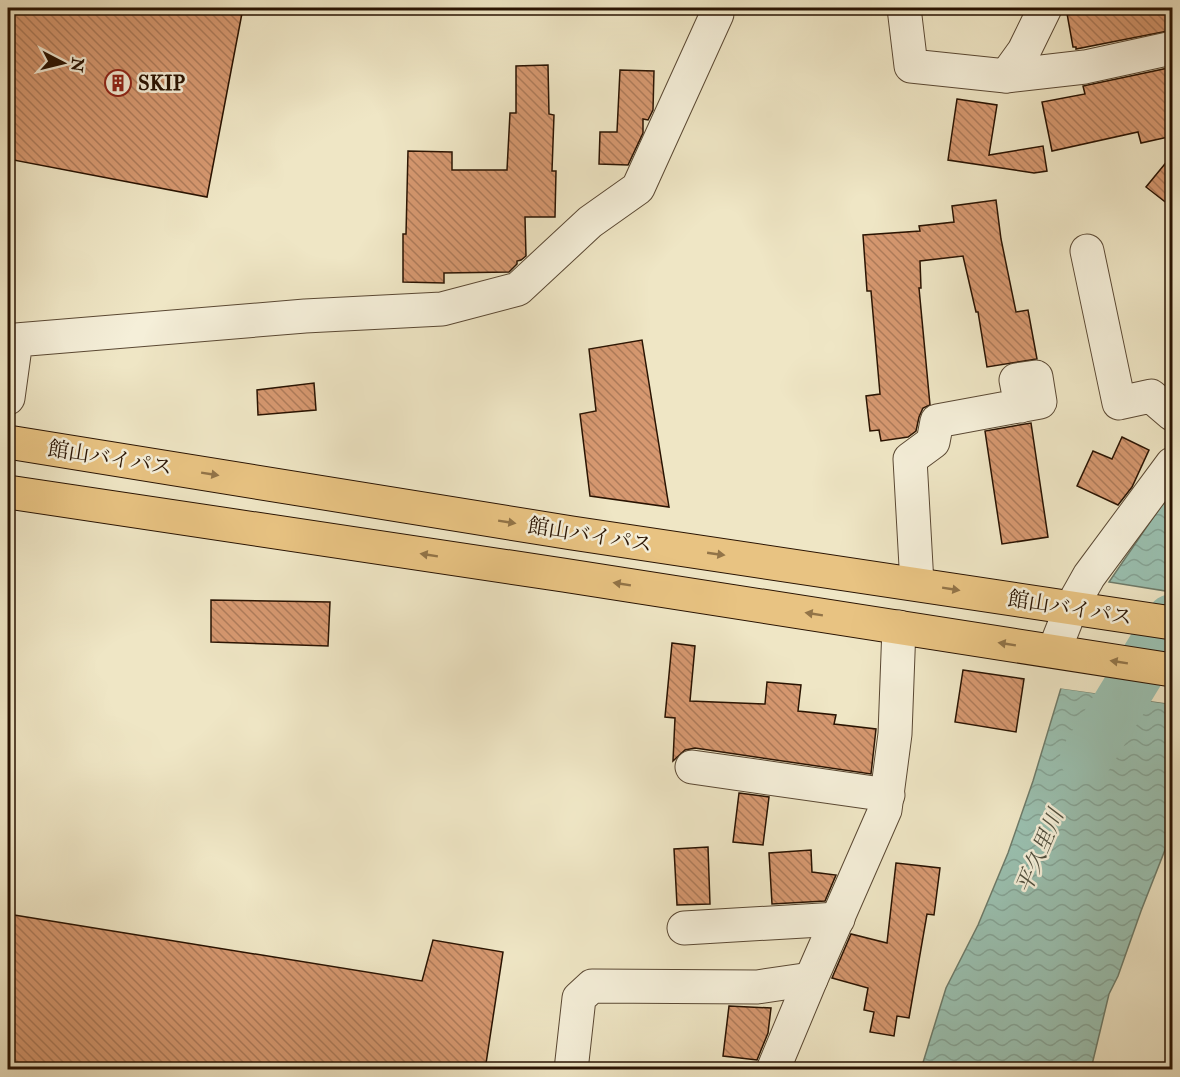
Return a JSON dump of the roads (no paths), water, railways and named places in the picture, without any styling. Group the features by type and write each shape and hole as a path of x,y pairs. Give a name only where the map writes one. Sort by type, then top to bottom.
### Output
{"highway":[{"name":"館山バイパス","path":"8,442 561,531 1173,623"},
{"name":"館山バイパス","path":"8,492 1173,670"}],"street":[{"path":"8,398 16,340 305,316 442,309 518,289 590,222 638,188 717,14 717,8"},
{"path":"904,8 911,66 1006,76 1085,67 1173,48"},
{"path":"1006,76 1024,51 1045,8"},
{"path":"1087,251 1119,403 1151,396 1173,414"},
{"path":"917,584 910,459 933,442 937,421 1021,405"},
{"path":"1059,652 1078,609 1089,576 1173,464"},
{"path":"773,1070 885,810 895,734 899,627"},
{"path":"692,767 888,795"},
{"path":"684,928 838,919"},
{"path":"572,1070 579,998 591,986 757,987 811,979"}],"water":[{"path":"1172,490 1172,592 1109,582"},
{"path":"1061,688 1172,704 1172,832 1118,976 1109,994 1091,1069 921,1069 946,988 978,925 1008,853"}],"waterway":[{"name":"平久里川","path":"1086,758 1172,620"}],"place":[{"name":"SKIP","path":"118,83"}]}
